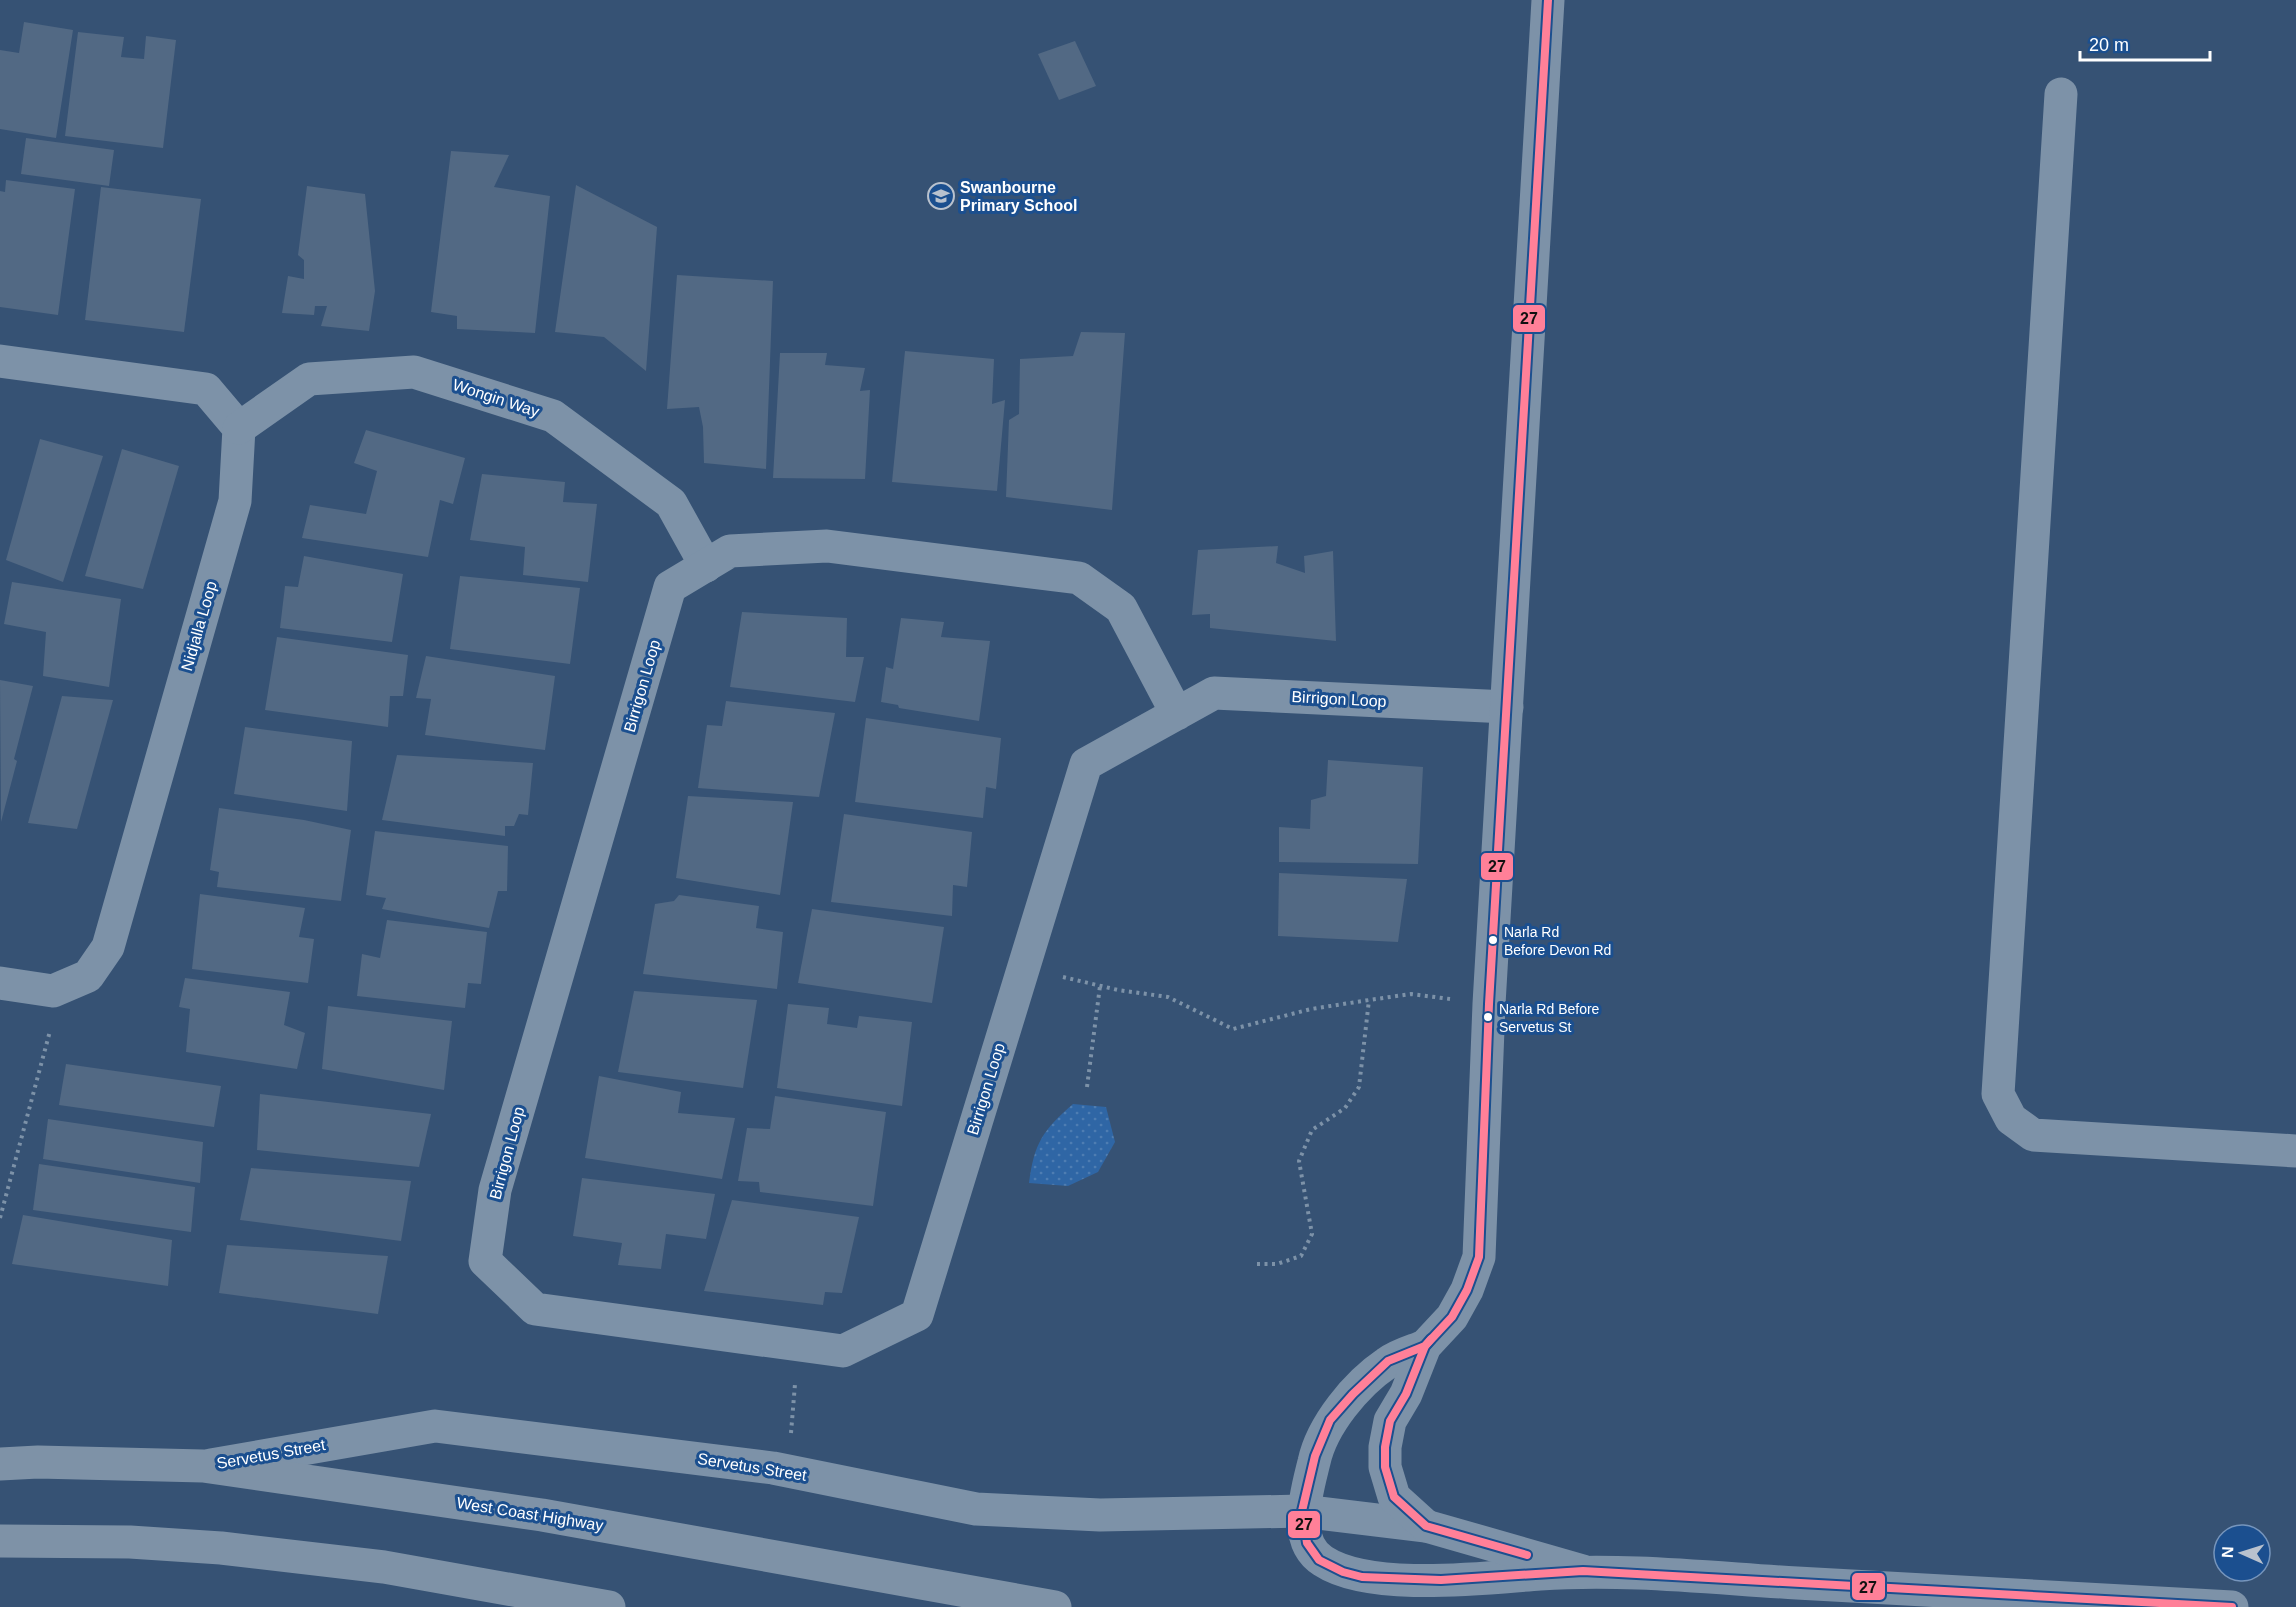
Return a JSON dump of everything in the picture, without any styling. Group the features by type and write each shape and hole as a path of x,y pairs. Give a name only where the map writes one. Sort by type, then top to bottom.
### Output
{"highway":[{"name":"West Coast Highway","path":"0,1464 38,1462 203,1466 542,1515 1055,1607"},
{"path":"0,1541 130,1542 221,1548 384,1567 609,1607"}],"street":[{"path":"1426,1526 1394,1497 1385,1467 1385,1447 1390,1421 1406,1394 1425,1346 1452,1317 1467,1290 1479,1257 1489,1004 1548,0"},
{"path":"2061,94 1998,1094 2011,1119 2033,1135 2296,1151"},
{"path":"0,362 206,389 239,428"},
{"name":"Wongin Way","path":"239,428 309,379 414,372 553,416 670,503 706,566"},
{"name":"Nidjalla Loop","path":"53,991 88,976 108,947 235,501 239,428"},
{"name":"Birrigon Loop","path":"1177,714 1121,608 1079,578 827,546 730,551 670,587 495,1190 485,1260 535,1309 843,1352 917,1315 1086,764 1177,714 1214,693 1507,707"},
{"path":"0,983 53,991"},
{"path":"1302,1511 1315,1456 1330,1420 1353,1394 1388,1362 1425,1346"},
{"name":"Servetus Street","path":"203,1466 435,1426 773,1467 976,1509 1100,1515 1302,1511 1426,1526 1583,1571"},
{"name":"Servetus Street","path":"1302,1511 1307,1543 1319,1560 1343,1572 1362,1577 1442,1580 1583,1571 2232,1607"}],"path":[{"path":"1023,968 1101,986 1168,997 1233,1029 1311,1009 1411,994 1489,1004"},
{"path":"1087,1087 1101,986"},
{"path":"0,1218 54,1019 53,991"},
{"path":"1257,1264 1277,1264 1301,1256 1312,1234 1299,1161 1312,1130 1345,1108 1359,1087 1369,1000"},
{"path":"791,1437 794,1384"}],"shaded area":[{"path":"1073,1104 1106,1107 1115,1142 1098,1172 1068,1186 1029,1183 1034,1157 1042,1138 1054,1122"}],"building":[{"path":"24,22 73,30 56,138 0,129 0,50 19,53"},
{"path":"78,32 124,37 121,57 144,59 146,36 176,40 163,148 65,136"},
{"path":"1075,41 1096,86 1059,100 1038,54"},
{"path":"26,138 114,150 109,186 21,174"},
{"path":"451,151 509,155 494,187 550,196 535,333 457,329 457,316 431,312"},
{"path":"6,180 75,189 58,315 0,307 0,191 5,192"},
{"path":"576,185 657,227 646,371 604,337 555,332"},
{"path":"307,186 365,194 375,291 369,331 321,326 327,306 315,306 314,315 282,313 288,276 304,279 304,260 298,255"},
{"path":"101,187 201,199 184,332 85,320"},
{"path":"677,275 773,281 766,469 704,463 703,427 699,407 667,409"},
{"path":"1081,332 1125,333 1112,510 1006,497 1009,420 1019,414 1020,359 1073,356"},
{"path":"905,351 994,359 992,404 1005,400 997,491 892,482"},
{"path":"780,353 827,353 825,365 865,368 860,391 870,390 865,479 773,478"},
{"path":"366,430 465,458 453,504 440,500 428,557 302,538 310,505 366,514 377,471 354,463"},
{"path":"40,439 103,456 63,582 6,560"},
{"path":"122,449 179,466 143,589 85,576"},
{"path":"482,474 565,482 563,502 597,504 588,582 523,575 525,547 470,540"},
{"path":"1278,546 1276,563 1305,573 1304,556 1333,551 1336,641 1210,628 1210,614 1192,615 1198,550"},
{"path":"304,556 403,574 392,642 280,628 285,586 298,587"},
{"path":"460,576 580,588 570,664 450,649"},
{"path":"12,582 121,599 109,687 43,676 46,632 4,624"},
{"path":"742,612 847,618 846,657 864,657 855,702 730,687"},
{"path":"901,618 944,622 941,637 990,641 979,721 899,708 898,705 881,702 886,667 893,669"},
{"path":"277,637 408,655 403,696 390,696 388,727 265,710"},
{"path":"426,656 555,676 545,750 425,735 431,699 416,698"},
{"path":"0,680 33,686 1,822"},
{"path":"62,696 113,700 77,829 28,823"},
{"path":"726,701 835,713 819,797 698,788 707,725 722,726"},
{"path":"866,718 1001,738 996,789 986,787 983,818 855,802"},
{"path":"245,727 352,741 347,811 234,794"},
{"path":"397,755 533,763 528,815 519,814 514,826 505,826 505,836 382,820"},
{"path":"1328,760 1423,767 1418,864 1279,862 1279,827 1310,829 1311,800 1326,796"},
{"path":"688,796 793,802 780,895 676,878"},
{"path":"219,808 304,820 351,830 341,901 217,887 219,872 210,870"},
{"path":"844,814 972,832 967,887 953,885 952,916 831,902"},
{"path":"375,831 508,846 507,891 498,891 489,928 382,909 386,898 366,895"},
{"path":"1279,873 1407,879 1398,942 1278,936"},
{"path":"200,894 305,908 299,937 314,939 308,983 192,969"},
{"path":"679,895 759,906 756,928 783,932 777,989 643,974 655,904 674,901"},
{"path":"812,909 944,927 932,1003 798,983"},
{"path":"387,920 487,932 481,984 468,983 465,1008 357,996 362,954 380,958"},
{"path":"185,978 290,992 284,1025 305,1033 297,1069 186,1052 190,1009 179,1007"},
{"path":"634,991 757,1000 743,1088 618,1072"},
{"path":"788,1004 829,1008 827,1024 857,1028 859,1016 912,1022 902,1106 777,1088"},
{"path":"328,1006 452,1021 444,1090 322,1069"},
{"path":"66,1064 221,1086 214,1127 59,1105"},
{"path":"599,1076 681,1092 678,1113 735,1118 722,1179 585,1158"},
{"path":"260,1094 431,1114 419,1167 257,1150"},
{"path":"775,1096 886,1112 873,1206 760,1192 759,1182 738,1181 747,1128 770,1129"},
{"path":"48,1119 203,1142 200,1183 43,1159"},
{"path":"39,1164 195,1187 191,1232 33,1210"},
{"path":"251,1168 411,1181 401,1241 240,1220"},
{"path":"582,1178 715,1194 706,1239 666,1234 661,1269 618,1265 622,1243 573,1236"},
{"path":"732,1200 859,1217 842,1293 825,1292 823,1305 704,1291"},
{"path":"23,1215 172,1240 168,1286 12,1264"},
{"path":"227,1245 388,1256 378,1314 219,1293"}],"transit line":[{"name":"27","path":"1548,0 1489,1004 1479,1257 1467,1290 1452,1317 1425,1346 1388,1361 1353,1394 1330,1420 1315,1456 1302,1511 1307,1543 1319,1560 1343,1572 1362,1577 1441,1580 1583,1571 2232,1607"},
{"name":"27","path":"1431,1339 1425,1346 1406,1394 1390,1421 1385,1447 1385,1467 1394,1497 1426,1526 1527,1555"}],"place":[{"name":"Swanbourne Primary School","path":"941,196"},
{"name":"Narla Rd Before Devon Rd","path":"1493,940"},
{"name":"Narla Rd Before Servetus St","path":"1488,1017"}]}
